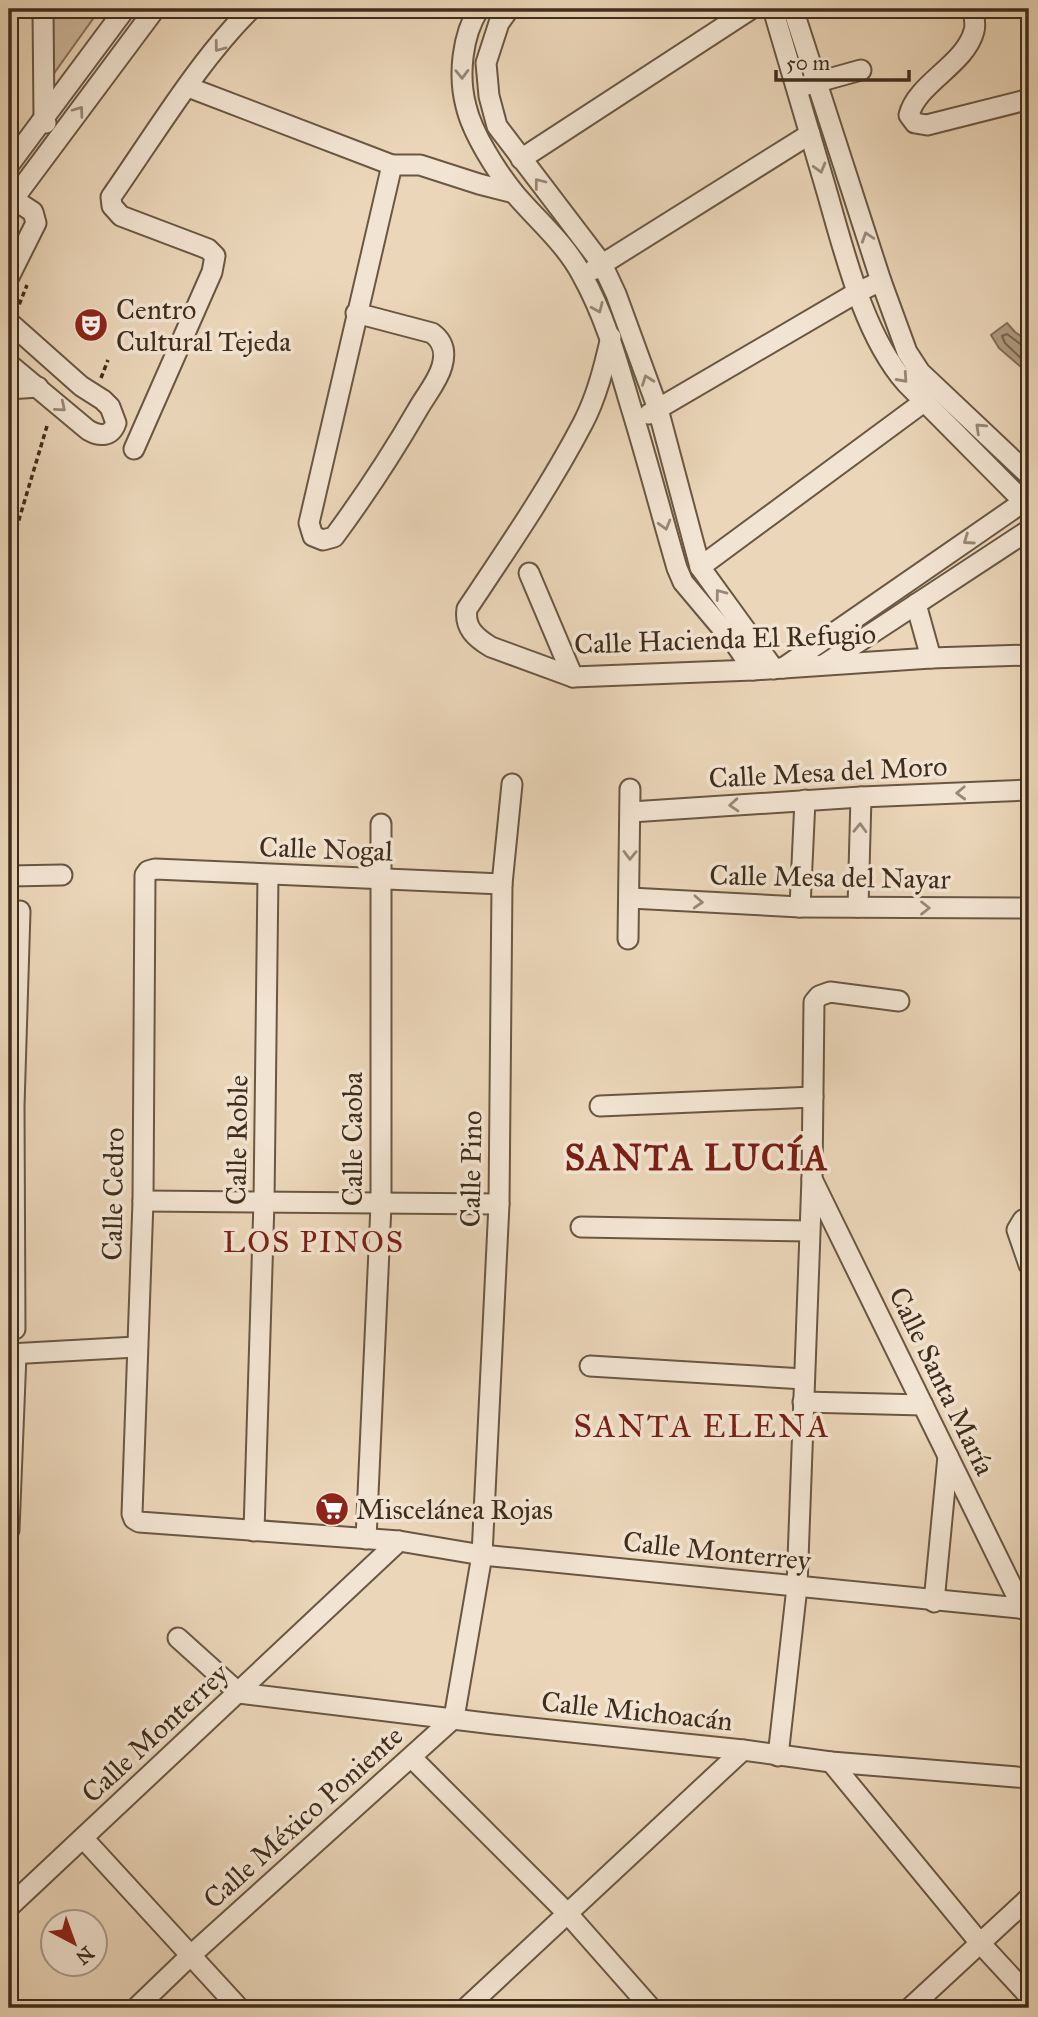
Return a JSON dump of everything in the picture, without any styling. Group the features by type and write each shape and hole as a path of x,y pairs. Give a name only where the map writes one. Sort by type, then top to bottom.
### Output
{"street":[{"path":"43,9 44,119 57,141"},
{"path":"9,165 125,9"},
{"path":"9,277 36,223 33,212 11,202 155,9"},
{"path":"134,449 212,272 215,257 208,249 121,216 112,206 111,197 188,87 236,24 251,9"},
{"path":"479,9 474,16 461,63 466,109 514,193 552,232 583,276 611,337 683,582 736,645 753,670"},
{"path":"509,9 499,23 486,64 489,96 497,127 602,264 616,294 658,409 701,567 778,669 1027,502 895,370 856,293 773,9"},
{"path":"521,159 751,9"},
{"path":"793,9 881,281 907,352 920,372 1029,475"},
{"path":"974,9 974,30 968,43 950,67 923,92 909,115 915,122 927,125 1026,100"},
{"path":"796,89 861,69"},
{"path":"188,87 392,165 420,164 514,193"},
{"path":"583,276 810,134"},
{"path":"356,313 432,332 443,345 444,356 437,377 377,478 334,537 323,540 313,536 309,523 356,313 392,165"},
{"path":"635,421 881,281"},
{"path":"9,321 81,386 110,407 116,423 113,430 106,435 97,435 9,364"},
{"name":"Calle Hacienda El Refugio","path":"611,337 600,381 583,422 516,537 467,609 465,620 472,632 491,647 573,677 1029,655"},
{"path":"9,389 38,387"},
{"path":"701,567 925,401"},
{"path":"824,665 1029,530"},
{"path":"529,573 573,677"},
{"path":"916,604 931,659"},
{"name":"Calle Pino","path":"454,1718 482,1556 499,1204 502,884 512,784"},
{"path":"628,939 630,789"},
{"name":"Calle Mesa del Moro","path":"631,812 805,800 1029,790"},
{"path":"858,907 861,797"},
{"path":"800,907 805,800"},
{"name":"Calle Caoba","path":"366,1539 381,1205 381,824"},
{"name":"Calle Nogal","path":"148,871 155,869 502,884"},
{"name":"Calle Cedro","path":"134,1519 136,1347 143,1201 144,880 148,871"},
{"path":"9,876 62,875"},
{"name":"Calle Roble","path":"254,1531 264,1201 268,875"},
{"name":"Calle Mesa del Nayar","path":"630,898 800,907 1029,908"},
{"path":"15,1329 12,1106 14,980 20,911"},
{"path":"778,1756 797,1587 812,1178 814,1002 819,996 830,992 899,1001"},
{"path":"600,1105 813,1097"},
{"name":"Calle Santa María","path":"812,1178 1026,1609"},
{"path":"143,1201 499,1204"},
{"path":"1029,1218 1023,1220 1017,1230 1029,1265"},
{"path":"581,1227 808,1231"},
{"path":"9,1530 13,1354 136,1347"},
{"path":"590,1366 804,1379"},
{"path":"803,1402 923,1405"},
{"path":"934,1602 948,1456"},
{"name":"Calle Monterrey","path":"134,1519 139,1522 399,1541 482,1556 1026,1609"},
{"name":"Calle Monterrey","path":"9,1907 399,1541"},
{"path":"178,1638 239,1693"},
{"name":"Calle Michoacán","path":"239,1693 831,1762 1029,1778"},
{"name":"Calle México Poniente","path":"136,2008 454,1718"},
{"path":"466,2008 743,1750"},
{"path":"412,1758 568,1914 651,2008"},
{"path":"831,1762 980,1943 1029,1996"},
{"path":"83,1838 239,2008"},
{"path":"911,2008 1029,1898"}],"path":[{"path":"9,553 47,426"}],"shaded area":[{"path":"48,9 100,9 47,83"}],"water":[{"path":"1007,323 1029,342 1029,374 999,348 991,335"}],"place":[{"name":"Centro Cultural Tejeda","path":"91,325"},
{"name":"Miscelánea Rojas","path":"332,1509"}],"district":[{"name":"SANTA LUCÍA","path":"697,1158"},
{"name":"LOS PINOS","path":"314,1242"},
{"name":"SANTA ELENA","path":"702,1426"}]}
